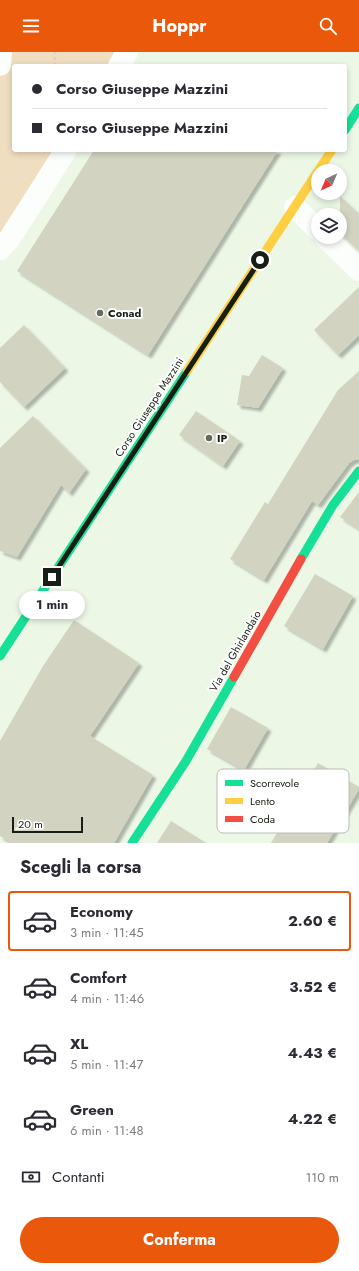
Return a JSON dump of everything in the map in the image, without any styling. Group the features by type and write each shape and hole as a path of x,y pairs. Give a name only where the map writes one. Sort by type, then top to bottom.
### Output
{"main road":[{"path":"347,127 359,108"},
{"name":"Corso Giuseppe Mazzini","path":"323,164 331,152"},
{"name":"Corso Giuseppe Mazzini","path":"0,656 311,182"},
{"name":"Via del Ghirlandaio","path":"132,843 186,761 314,535 333,505 359,471"}],"street":[{"path":"0,65 1,52"},
{"path":"120,64 127,52"},
{"path":"0,249 10,238 65,152"},
{"path":"295,207 311,223"},
{"path":"332,244 359,270"}],"path":[{"path":"55,52 55,64"}],"shaded area":[{"path":"1,52 115,52 108,64 12,64 12,152 59,152 0,243"}],"building":[{"path":"93,152 277,152 148,355 17,271"},
{"path":"340,200 344,200 359,214 359,251 347,240 347,208 340,208"},
{"path":"359,287 359,335 338,355 314,330"},
{"path":"24,325 65,368 24,407 0,382 0,348"},
{"path":"262,355 283,368 258,408 237,405 242,375 249,376"},
{"path":"359,371 359,459 349,463 318,505 312,501 264,580 230,559 265,502 268,504 338,390"},
{"name":"IP","path":"196,411 240,441 223,466 179,435"},
{"path":"33,416 86,469 69,493 61,485 17,557 0,551 0,448"},
{"path":"359,492 359,529 340,517"},
{"path":"315,574 353,596 323,649 284,626"},
{"path":"74,620 139,663 90,736 153,775 114,843 12,843 0,836 0,741 43,666"},
{"path":"231,707 268,728 245,769 207,749"},
{"path":"318,763 328,769 314,769"},
{"path":"349,781 359,787 349,806"},
{"path":"171,821 206,843 157,843"},
{"path":"277,833 333,833 327,843 271,843"}],"traffic: fast":[{"path":"347,127 359,108"},
{"path":"0,656 187,371"},
{"path":"301,559 333,505 359,471"},
{"path":"132,843 186,761 234,677"}],"traffic: slow":[{"path":"323,164 331,152"},
{"path":"187,371 311,182"}],"traffic: jam":[{"path":"234,677 301,559"}],"place":[{"name":"Conad","path":"100,313"},
{"name":"IP","path":"209,438"}],"route":[{"path":"52,577 260,260"}]}
